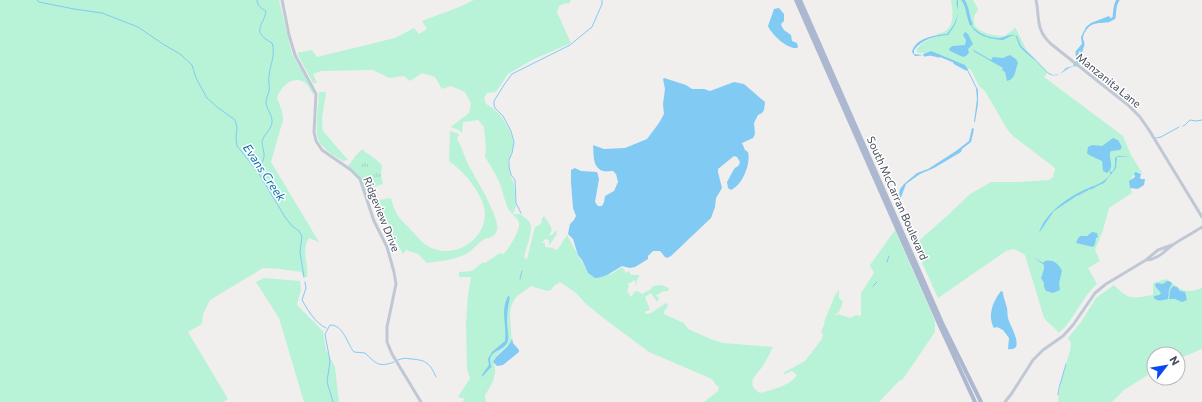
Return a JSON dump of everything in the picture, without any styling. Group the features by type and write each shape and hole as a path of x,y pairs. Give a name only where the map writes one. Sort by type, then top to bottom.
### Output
{"main road":[{"name":"South McCarran Boulevard","path":"796,0 975,402"},
{"name":"South McCarran Boulevard","path":"800,0 943,324 981,402"}],"street":[{"name":"Ridgeview Drive","path":"282,0 289,35 295,55 316,94 314,132 316,141 322,150 351,170 360,179 374,221 388,252 396,284 387,327 387,342 392,354 421,402"},
{"name":"Manzanita Lane","path":"1036,0 1038,23 1042,34 1051,44 1132,109 1143,121 1202,217"},
{"path":"1005,402 1036,357 1043,350 1063,336 1095,293 1106,284 1146,260 1158,250 1172,245 1202,227"},
{"path":"1146,260 1160,256 1172,245"}],"green space":[{"path":"0,0 279,0 292,54 313,91 313,95 307,84 299,80 291,81 283,87 278,94 277,98 282,111 283,120 271,162 319,242 309,238 307,243 305,252 307,277 303,277 301,272 263,268 210,300 203,314 202,324 188,332 228,399 223,402 0,402"},
{"path":"474,0 571,0 569,4 566,3 559,6 557,12 571,43 532,60 508,74 496,92 487,93 484,98 486,104 501,116 510,131 514,144 508,162 510,175 514,184 516,206 513,214 520,214 530,223 531,226 524,258 527,259 535,227 541,224 544,216 552,230 549,235 552,235 556,230 557,234 549,246 549,240 545,239 542,243 545,243 545,247 554,248 553,250 558,249 567,235 588,273 598,278 609,274 610,275 622,267 626,273 629,271 631,275 639,275 636,287 635,280 628,284 629,286 627,292 630,294 630,297 634,292 638,291 642,294 651,289 653,286 661,285 669,288 668,291 663,291 658,295 655,295 659,298 657,302 651,293 645,297 650,310 644,312 647,314 666,303 668,304 664,314 684,323 688,329 713,340 723,343 773,347 752,382 755,389 760,393 775,389 794,379 797,375 792,371 785,374 783,373 805,361 822,339 823,334 821,332 825,323 824,322 835,295 839,290 839,298 843,302 839,312 835,316 839,314 850,318 856,315 861,316 861,293 874,273 870,265 895,230 935,321 935,332 903,379 899,381 879,402 704,402 718,391 719,387 712,379 649,352 602,317 585,303 576,293 560,282 551,290 547,291 531,286 515,298 510,310 511,343 498,354 493,362 495,366 495,375 492,384 485,395 486,402 462,402 465,399 458,397 470,378 467,369 466,323 471,277 459,277 459,272 472,271 483,262 485,263 500,253 503,254 514,240 519,225 518,220 509,210 498,180 485,157 486,149 484,127 478,120 463,122 462,133 451,127 469,113 471,104 465,92 451,86 442,89 435,77 422,73 410,81 404,76 389,78 373,70 321,71 313,74 317,83 313,83 297,53 312,50 317,57 395,38 414,28 419,34 427,29 422,21"},
{"path":"951,0 973,0 978,9 974,17 974,23 976,27 984,32 1004,36 1015,27 1027,51 1048,72 1044,77 1123,136 1131,155 1143,174 1138,172 1131,179 1130,187 1132,193 1109,208 1103,230 1095,250 1100,261 1088,268 1097,284 1059,333 1044,318 1025,255 1014,249 1006,251 938,298 914,245 970,194 991,182 1049,180 1053,177 1055,169 1013,136 1007,129 985,91 979,86 971,70 935,53 918,53 916,50 923,43 938,36 937,34 943,32 950,25 952,21"},
{"path":"319,92 326,92 322,117 323,131 348,160 343,161 331,153 322,146 318,139 317,126"},
{"path":"450,131 459,134 457,139 468,164 491,207 497,224 497,230 493,236 483,240 464,255 449,260 427,263 418,254 406,250 403,254 386,223 378,200 391,198 396,213 401,220 424,243 438,250 449,251 459,249 476,237 482,228 485,218 484,207 482,200 470,181 449,161"},
{"path":"363,149 382,165 381,175 383,184 365,190 361,182 347,167"},
{"path":"264,278 300,281 301,289 297,305 323,331 326,350 335,367 339,402 304,402 279,318 256,282"},
{"path":"1166,279 1186,291 1202,288 1202,349 1186,356 1186,346 1146,346 1146,376 1124,390 1112,402 1058,402 1061,380 1070,351 1071,343 1068,338 1081,322 1096,298 1114,285 1128,296 1141,297 1153,295 1153,283"}],"water":[{"path":"962,0 967,7 968,17 972,26 979,32 987,36 997,38 1015,35 1003,40 992,39 981,35 973,28 970,24 967,15 966,7"},
{"path":"779,8 784,14 784,21 781,24 785,31 791,35 792,41 797,43 797,48 793,48 780,41 768,26 774,9"},
{"path":"958,10 956,22 948,35 934,37 921,43 914,50 914,54 922,55 931,51 965,65 978,90 978,104 975,122 977,99 976,88 967,70 962,66 935,55 930,54 915,56 912,52 917,43 921,40 931,36 947,34 955,23"},
{"path":"1109,16 1112,20 1090,26 1083,36 1084,46 1079,62 1076,65 1060,74 1066,68 1073,66 1078,61 1082,44 1081,37 1086,27 1091,23"},
{"path":"965,32 968,34 973,44 968,49 969,53 963,57 950,51 949,49 952,46 965,45 966,40 963,35"},
{"path":"1015,35 1017,36 1021,46 1047,72 1053,75 1046,72 1021,47"},
{"path":"972,49 991,60 993,57 1003,58 1010,55 1016,59 1018,63 1014,76 1007,81 1005,72 1002,70 1003,68"},
{"path":"664,78 686,85 692,89 704,89 710,91 734,82 744,84 765,102 764,110 758,115 754,123 755,134 753,138 742,143 745,150 748,152 749,157 747,168 739,184 731,190 728,188 727,182 734,169 739,165 740,162 737,157 734,156 718,169 722,188 716,198 715,207 711,218 671,256 667,258 660,251 653,251 648,256 648,259 635,267 630,268 622,266 606,276 595,278 588,273 578,255 573,239 568,234 570,224 576,216 573,208 571,170 575,168 581,171 597,172 599,179 595,202 598,206 602,206 605,196 614,191 618,182 616,174 613,171 603,171 597,167 594,160 593,145 604,149 625,148 647,139 664,114"},
{"path":"972,128 974,129 971,142 962,149 961,152 934,168 920,174 906,184 900,200 898,201 900,189 904,184 917,173 928,169 969,141"},
{"path":"1113,138 1118,140 1122,147 1120,150 1111,151 1111,168 1107,173 1103,171 1102,161 1087,153 1088,147 1092,145 1102,146"},
{"path":"1118,156 1131,157 1117,157 1116,168 1104,183 1081,193 1054,211 1039,233 1045,220 1055,209 1061,204 1074,195 1100,183 1107,178 1110,175 1110,171 1112,172 1114,169 1115,158"},
{"path":"1136,172 1141,174 1141,179 1145,179 1144,185 1137,189 1130,188 1129,181 1135,177 1134,173"},
{"path":"1092,232 1097,233 1098,237 1096,238 1093,247 1076,243 1080,236 1087,236"},
{"path":"1033,257 1043,263 1045,261 1053,261 1059,266 1062,271 1059,283 1060,290 1053,293 1046,291 1041,278 1044,265"},
{"path":"1167,281 1172,283 1169,290 1168,299 1157,300 1154,296 1161,293 1155,286 1156,283 1163,284"},
{"path":"1173,286 1177,287 1180,291 1185,292 1187,300 1182,302 1175,299 1169,299 1170,290"},
{"path":"1001,291 1003,292 1008,318 1016,337 1016,346 1013,349 1008,349 1009,338 1003,330 997,327 994,328 991,319 993,304"},
{"path":"508,296 510,297 507,316 508,341 503,348 492,354 490,362 492,368 491,367 482,377 489,365 488,359 492,352 505,341 504,307"},
{"path":"512,338 513,343 519,352 503,365 497,366 493,362 509,345"}],"waterway":[{"name":"Evans Creek","path":"37,0 39,2 102,13 138,27 180,54 192,65 196,78 207,98 235,120 237,127 237,146 258,172 285,217 302,236 300,252 304,277"},
{"path":"257,0 259,6 266,11 260,32 265,39 272,43 273,47 269,91 266,103 272,118 272,123 262,142 264,158 258,171"},
{"path":"521,213 516,203 515,180 511,175 509,166 509,160 514,142 511,131 503,116 495,108 494,101 512,74 570,45 592,27 602,4 602,0"},
{"path":"963,0 971,24"},
{"path":"1108,21 1114,18 1115,6 1118,0"},
{"path":"1075,65 1078,63 1077,52 1083,45"},
{"path":"925,55 930,54 939,56"},
{"path":"955,63 966,69"},
{"path":"1183,126 1190,120 1202,120"},
{"path":"1156,138 1161,137 1179,127"},
{"path":"1091,189 1095,187"},
{"path":"1078,195 1088,190"},
{"path":"887,262 889,256"},
{"path":"520,279 522,271"},
{"name":"Evans Creek","path":"305,282 306,288 302,300 315,320 326,328"},
{"path":"873,286 877,282"},
{"path":"333,402 327,382 330,361 325,334 330,325 335,326 342,331 354,352 365,353 378,364 384,365 394,362"},
{"path":"398,360 406,358 424,361 432,368 436,377"},
{"path":"1058,395 1066,364"}]}
